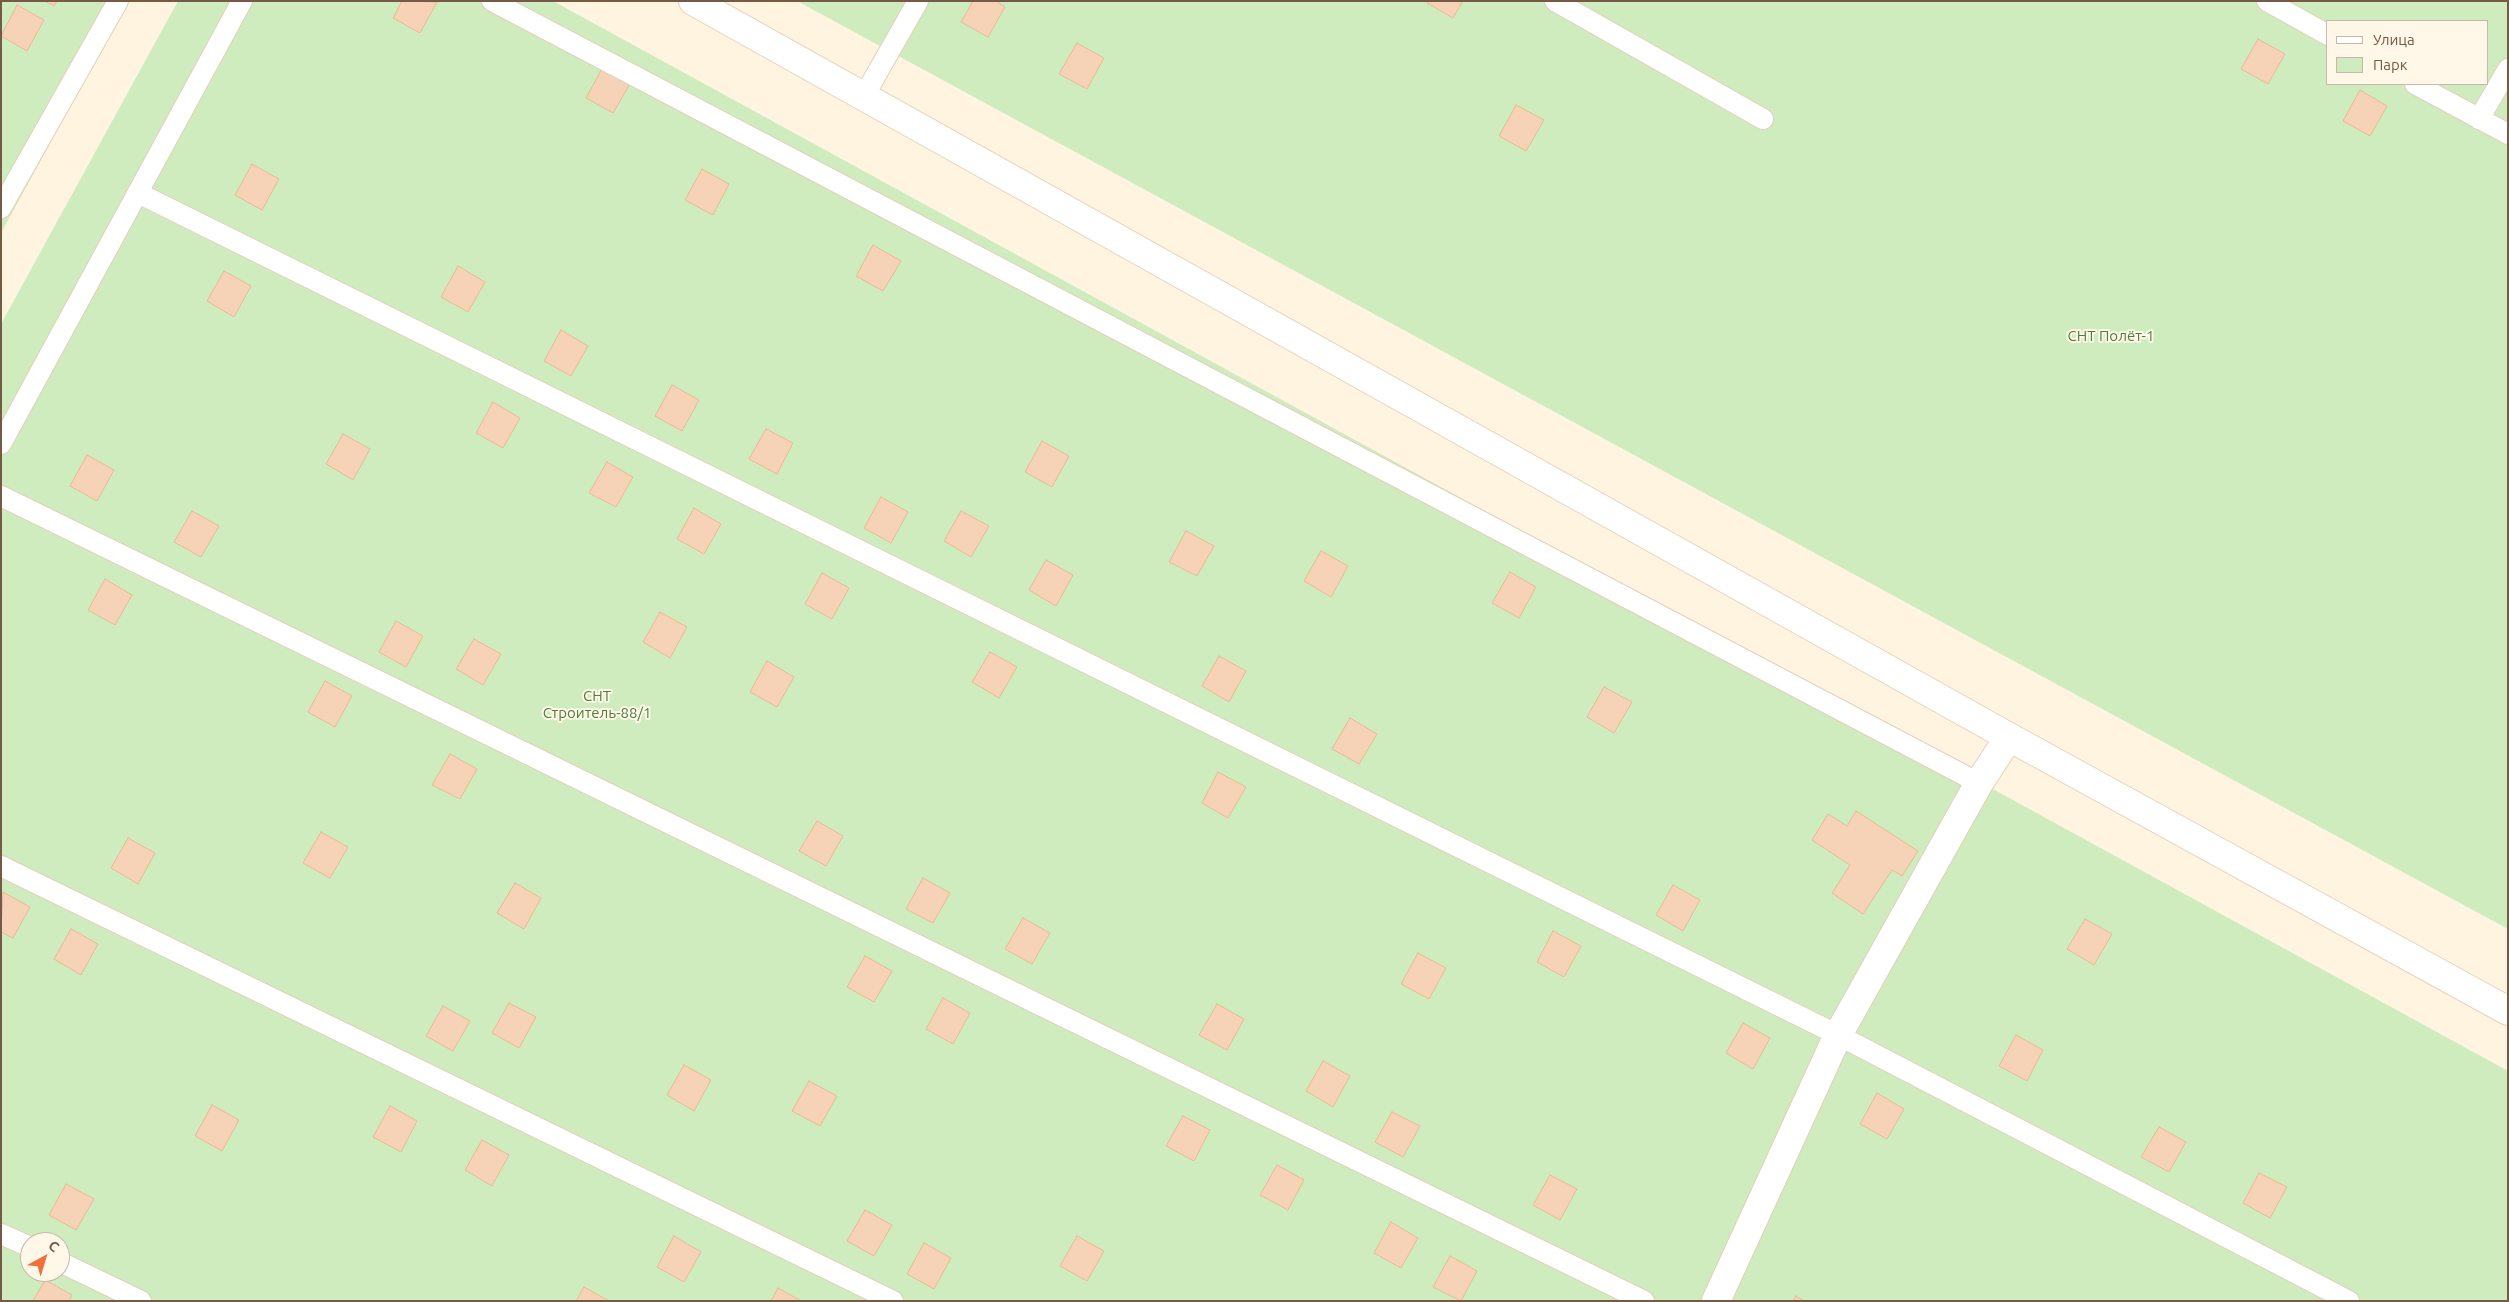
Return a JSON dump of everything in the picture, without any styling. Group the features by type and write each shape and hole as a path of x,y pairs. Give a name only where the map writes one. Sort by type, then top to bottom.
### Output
{"street":[{"path":"693,1 2009,737 2508,1011"},
{"path":"1716,1301 1838,1035 1979,783 2009,737"}],"lane":[{"path":"1,208 118,1"},
{"path":"1,444 242,1"},
{"path":"492,1 1979,783"},
{"path":"864,96 918,1"},
{"path":"1555,1 1763,119"},
{"path":"2267,1 2326,34"},
{"path":"2479,119 2508,69"},
{"path":"2418,85 2508,134"},
{"path":"138,193 1838,1035 2349,1301"},
{"path":"1,496 1644,1301"},
{"path":"1,866 893,1301"},
{"path":"1,1234 20,1243"},
{"path":"70,1267 141,1301"}],"green space":[{"path":"1,1 128,1 1,233"},
{"name":"СНТ Строитель-88/1","path":"178,1 553,1 2508,1071 2508,1301 1,1301 1,324"},
{"name":"СНТ Полёт-1","path":"797,1 2508,1 2508,929"}],"building":[{"path":"45,1 57,1 54,6"},
{"path":"402,1 437,2 420,33 393,18"},
{"path":"973,1 996,1 1005,7 988,37 961,22"},
{"path":"1428,1 1463,1 1453,18 1427,3"},
{"path":"17,5 44,20 27,51 1,36"},
{"path":"2258,39 2285,54 2268,84 2241,69"},
{"path":"1077,43 1104,58 1087,89 1059,74"},
{"path":"603,67 631,82 613,113 586,98"},
{"path":"2360,90 2387,106 2370,136 2343,121"},
{"path":"1516,105 1544,120 1526,151 1499,136"},
{"path":"252,164 279,179 262,210 235,195"},
{"path":"702,169 729,184 713,215 685,200"},
{"path":"873,245 901,261 883,291 856,276"},
{"path":"458,266 485,282 468,312 441,297"},
{"path":"224,271 251,286 234,317 207,301"},
{"path":"561,330 588,346 571,376 544,361"},
{"path":"672,385 699,400 682,431 655,416"},
{"path":"493,402 520,418 503,448 476,433"},
{"path":"766,429 793,443 777,474 749,459"},
{"path":"343,434 370,449 353,480 326,464"},
{"path":"1042,441 1069,456 1052,487 1025,472"},
{"path":"87,455 114,470 97,501 70,486"},
{"path":"607,462 633,477 616,507 589,493"},
{"path":"881,497 908,512 891,543 864,528"},
{"path":"694,508 721,524 704,554 677,539"},
{"path":"192,511 219,526 201,557 174,542"},
{"path":"961,511 989,526 971,557 944,541"},
{"path":"1186,531 1214,546 1197,576 1169,562"},
{"path":"1321,551 1348,566 1331,597 1304,581"},
{"path":"1046,560 1073,575 1056,606 1029,590"},
{"path":"1510,572 1536,587 1519,618 1492,603"},
{"path":"822,573 849,588 832,619 805,604"},
{"path":"105,579 132,595 115,625 88,610"},
{"path":"660,612 687,627 670,658 643,642"},
{"path":"396,621 423,636 406,667 379,652"},
{"path":"474,639 501,654 483,685 456,669"},
{"path":"990,652 1017,667 999,698 972,682"},
{"path":"1219,656 1246,671 1229,702 1202,686"},
{"path":"767,661 794,677 777,707 750,692"},
{"path":"325,681 352,696 335,727 308,712"},
{"path":"1604,687 1632,702 1614,733 1587,717"},
{"path":"1350,718 1377,734 1359,764 1332,749"},
{"path":"450,754 477,769 460,799 432,785"},
{"path":"1218,772 1246,787 1228,818 1202,803"},
{"path":"1856,811 1918,851 1902,876 1892,870 1863,914 1832,893 1850,865 1812,840 1828,814 1847,826"},
{"path":"817,821 843,836 826,866 799,851"},
{"path":"321,832 348,847 330,878 303,863"},
{"path":"128,838 155,853 138,884 111,868"},
{"path":"923,878 950,893 933,923 906,909"},
{"path":"515,883 541,898 524,929 497,913"},
{"path":"1673,885 1700,900 1683,931 1656,915"},
{"path":"3,892 30,907 13,938 1,932"},
{"path":"1023,918 1050,933 1032,964 1005,949"},
{"path":"2085,919 2112,934 2094,965 2067,949"},
{"path":"71,929 98,944 81,975 54,959"},
{"path":"1553,931 1581,946 1564,977 1537,962"},
{"path":"1418,953 1446,968 1429,999 1401,984"},
{"path":"865,956 892,971 874,1002 847,987"},
{"path":"943,998 970,1013 953,1044 926,1029"},
{"path":"509,1003 536,1017 519,1048 492,1033"},
{"path":"1217,1004 1244,1019 1227,1050 1199,1035"},
{"path":"443,1006 470,1021 453,1051 426,1036"},
{"path":"1743,1023 1770,1038 1753,1069 1726,1053"},
{"path":"2016,1035 2043,1050 2027,1081 1999,1066"},
{"path":"1323,1061 1350,1076 1333,1107 1306,1091"},
{"path":"684,1065 711,1080 694,1111 667,1095"},
{"path":"809,1081 837,1096 820,1126 792,1111"},
{"path":"1877,1093 1904,1109 1887,1139 1860,1124"},
{"path":"212,1105 239,1120 222,1151 195,1136"},
{"path":"390,1106 417,1121 401,1152 373,1137"},
{"path":"1392,1112 1420,1126 1403,1157 1375,1142"},
{"path":"1183,1116 1210,1130 1194,1161 1166,1146"},
{"path":"2159,1127 2186,1142 2169,1172 2141,1157"},
{"path":"482,1140 509,1155 492,1186 465,1170"},
{"path":"1277,1165 1304,1180 1288,1210 1260,1195"},
{"path":"2259,1173 2287,1187 2270,1218 2243,1203"},
{"path":"1550,1175 1577,1189 1560,1220 1533,1205"},
{"path":"66,1184 94,1199 76,1230 49,1215"},
{"path":"865,1210 892,1225 874,1256 847,1241"},
{"path":"1391,1222 1418,1238 1401,1268 1374,1253"},
{"path":"674,1236 701,1252 684,1282 657,1267"},
{"path":"1077,1236 1104,1251 1087,1281 1060,1266"},
{"path":"924,1243 951,1258 934,1289 907,1274"},
{"path":"1450,1256 1477,1271 1461,1301 1433,1287"},
{"path":"44,1282 49,1282 72,1295 69,1301 33,1301"},
{"path":"584,1287 609,1301 576,1301"},
{"path":"778,1288 801,1301 771,1301"},
{"path":"1796,1296 1804,1301 1793,1301"}]}
